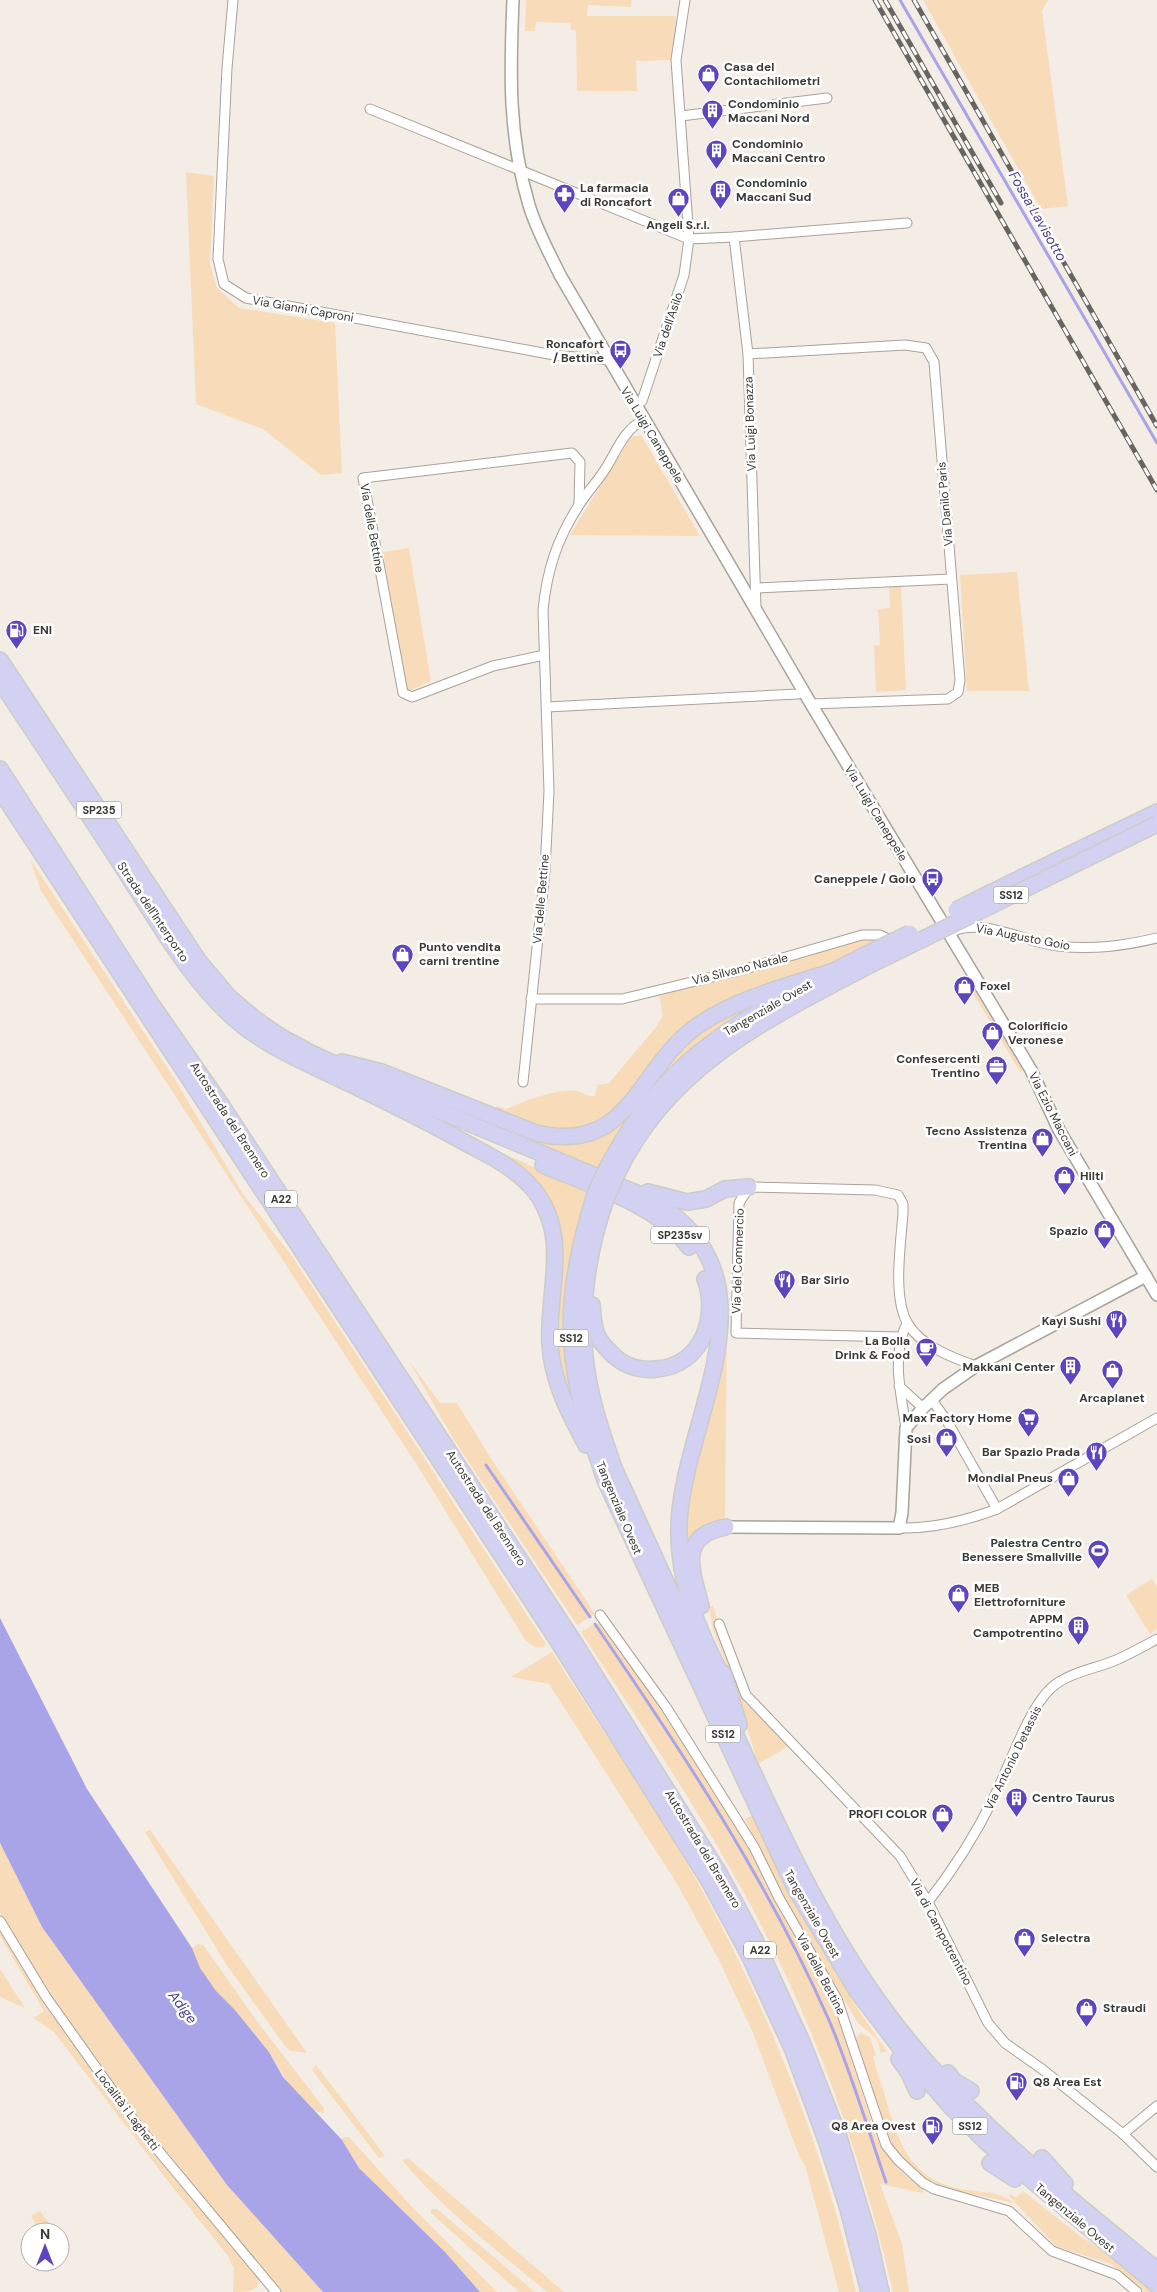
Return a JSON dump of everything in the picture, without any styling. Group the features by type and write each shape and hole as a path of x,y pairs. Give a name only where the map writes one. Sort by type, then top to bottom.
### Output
{"highway":[{"name":"Strada dell'Interporto","path":"0,660 198,960 228,996 255,1019 281,1037 313,1054"},
{"name":"Strada dell'Interporto","path":"0,681 160,925 199,979 244,1026 290,1056 357,1088"},
{"name":"Autostrada del Brennero","path":"0,769 152,1004 220,1102 563,1637 709,1881 748,1953 792,2048 826,2140 848,2209 869,2292"},
{"name":"Autostrada del Brennero","path":"0,790 719,1873 759,1948 802,2042 838,2134 868,2235 881,2292"},
{"name":"Tangenziale Ovest","path":"612,1172 672,1093 706,1061 755,1027 864,962 1157,812"},
{"name":"Tangenziale Ovest","path":"1157,824 864,962 831,972 749,1016 705,1046 679,1068 631,1126 601,1197 576,1272 571,1323 572,1346 587,1426 605,1480 795,1888 857,1991 905,2054 952,2108 1008,2162 1108,2238 1157,2270"},
{"path":"313,1054 382,1072 536,1133 563,1138 577,1137 590,1134 618,1118 680,1040 722,1011 753,998 831,972"},
{"name":"SP235sv","path":"313,1054 406,1098 634,1192 666,1210 683,1224 701,1246 711,1267 722,1303 721,1333 682,1496 679,1524 683,1582 712,1656 726,1681 748,1762"},
{"path":"357,1088 447,1132 505,1164 535,1191 552,1228 556,1250 550,1322 552,1362 556,1380 572,1418 605,1480"},
{"name":"SP235sv","path":"357,1088 405,1104 614,1195 657,1217 681,1236 694,1253 703,1273 710,1294 711,1311 707,1331 701,1343 679,1363 663,1369 637,1369 619,1360 607,1350 597,1336 592,1302 597,1224"},
{"path":"634,1192 647,1192 687,1202 706,1199 725,1189 749,1187"},
{"name":"Tangenziale Ovest","path":"601,1197 583,1302 586,1372 597,1418 614,1468 795,1862 833,1931 874,1996 916,2050 987,2127 1157,2284"},
{"path":"726,1526 714,1529 702,1536 694,1546 690,1561 704,1615 726,1681"},
{"path":"857,1991 865,2016 909,2073 917,2091"},
{"path":"874,1996 897,2012 954,2080 971,2092"},
{"path":"990,2163 1006,2172 1082,2233 1108,2238 1104,2217 1057,2178 1042,2158"}],"street":[{"name":"Via Gianni Caproni","path":"233,0 227,68 218,259 224,284 246,298 554,355 608,360"},
{"name":"Via Luigi Caneppele","path":"513,0 510,105 520,169 537,228 560,275 608,360 638,402 643,420 804,692 944,936"},
{"name":"Via dell'Asilo","path":"638,402 684,275 688,239 676,60 685,0"},
{"path":"681,116 827,98"},
{"path":"370,108 688,239 907,223"},
{"name":"Via Luigi Bonazza","path":"734,237 748,354 756,611"},
{"name":"Via Danilo Paris","path":"748,354 905,346 926,348 934,362 960,680 958,692 948,699 811,704"},
{"name":"Via delle Bettine","path":"522,1082 545,871 549,791 542,610 549,566 563,531 580,504 606,468 625,435 643,420"},
{"name":"Via delle Bettine","path":"544,655 493,666 412,697 403,694 363,478 572,453 580,462 580,504"},
{"path":"756,588 952,578"},
{"path":"547,708 798,694 804,692"},
{"name":"Via Augusto Goio","path":"944,936 963,927 972,927 1048,945 1092,950 1121,947 1157,938"},
{"name":"Via Silvano Natale","path":"531,998 622,998 745,969 872,934 884,937 910,952 944,936"},
{"name":"Via Ezio Maccani","path":"944,936 1031,1070 1059,1130 1157,1295"},
{"path":"749,1187 874,1190 898,1195 903,1204 900,1272 901,1306 907,1323 916,1334 953,1358 976,1366"},
{"name":"Via del Commercio","path":"749,1187 739,1203 736,1333 900,1337"},
{"path":"906,1428 943,1389 976,1366 1146,1276"},
{"path":"899,1528 902,1513 906,1428 899,1386 900,1337 907,1323"},
{"path":"899,1386 923,1408"},
{"path":"932,1400 947,1421 997,1509"},
{"path":"726,1526 899,1528 941,1526 970,1520 997,1509 1157,1418"},
{"name":"Via delle Bettine","path":"600,1615 666,1708 754,1847 779,1898 837,1999 881,2134 898,2160 923,2183 934,2189 1009,2211 1052,2251 1117,2275 1138,2292"},
{"name":"Via di Campotrentino","path":"719,1624 746,1695 900,1856 928,1902 988,2023 1005,2043 1042,2069 1123,2134 1157,2167"},
{"name":"Via Antonio Detassis","path":"928,1902 950,1874 971,1841 993,1800 1036,1707 1050,1689 1068,1676 1118,1659 1157,1639"},
{"name":"Località i Laghetti","path":"0,1921 46,1997 137,2125 271,2290"},
{"path":"1123,2134 1157,2106"}],"shaded area":[{"path":"526,0 632,0 631,7 588,5 587,16 676,16 674,60 636,61 637,91 577,91 576,30 571,30 570,23 536,22 535,31 525,31"},
{"path":"923,0 1048,0 1042,11 1068,206 1041,209"},
{"path":"186,172 214,176 210,264 217,288 239,308 335,323 342,473 321,475 263,429 196,404"},
{"path":"641,435 700,536 570,535 631,437"},
{"path":"409,548 431,681 409,691 405,687 383,552"},
{"path":"1017,572 1029,691 967,691 960,575"},
{"path":"889,585 901,585 906,690 876,692 874,646 880,645 878,609 890,608"},
{"path":"30,859 174,1078 243,1194 292,1256 546,1644 544,1647 535,1647 526,1641 417,1465 41,891"},
{"path":"869,937 879,940 858,952 719,1007 627,1100 594,1128 550,1130 495,1111 497,1106 506,1109 531,1099 559,1092 576,1091 595,1096 597,1085 609,1083 657,1026 663,1015 659,994 779,964 843,942"},
{"path":"969,981 1023,1071 1020,1072 967,983"},
{"path":"755,1005 719,1028 684,1056 600,1171 429,1097 570,1143 593,1138 669,1060 705,1027 738,1009"},
{"path":"491,1148 590,1192 586,1441 566,1393 556,1353 559,1229"},
{"path":"727,1314 725,1522 684,1563 684,1517"},
{"path":"409,1361 440,1403 457,1403 492,1460 595,1614 577,1625 454,1440"},
{"path":"1152,1579 1157,1587 1157,1629 1150,1634 1126,1595"},
{"path":"713,1606 745,1703 789,1746 758,1764 735,1687 713,1629 709,1607"},
{"path":"601,1623 650,1692 749,1848 772,1894 833,1999 875,2134 895,2164 923,2188 923,2193 880,2184 902,2244 909,2292 893,2292 868,2196 838,2101 801,2009 758,1919 717,1846 673,1774 581,1632 590,1626"},
{"path":"552,1652 679,1850 740,1963 781,2054 816,2148 831,2195 856,2292 839,2292 805,2165 800,2158 753,2033 719,1960 676,1882 549,1684 511,1677"},
{"path":"753,1815 831,1966 887,2051 881,2053 877,2039 858,2023 797,1922 745,1819"},
{"path":"150,1830 307,2053 291,2051 285,2046 226,1964 145,1832"},
{"path":"0,1843 42,1927 227,2185 323,2292 281,2292 153,2140 97,2063 36,1972 0,1913"},
{"path":"0,1926 23,1961 47,2009 64,2027 144,2139 255,2273 259,2283 255,2288 249,2291 233,2292 234,2269 228,2256 174,2189 54,2032 33,2018 44,2011 0,1936"},
{"path":"198,1944 204,1946 256,2020 324,2108 324,2113 313,2110 306,2105 288,2083 269,2052 213,1988 196,1961 192,1948"},
{"path":"0,1969 25,2008 0,1997"},
{"path":"861,2033 870,2037 876,2055 873,2056 876,2067 896,2131 909,2157 918,2168 929,2177 943,2184 960,2189 996,2194 1015,2204 937,2186 919,2176 904,2161 892,2143 874,2100 855,2038"},
{"path":"316,2065 385,2156 379,2158 312,2070"},
{"path":"343,2137 349,2137 411,2206 497,2292 480,2292 445,2252 359,2168 342,2140"},
{"path":"408,2158 564,2292 547,2292 453,2213 418,2179 402,2160"},
{"path":"1023,2191 1081,2237 1108,2253 1157,2292 1146,2292 1111,2264 1056,2246 1009,2196 1011,2194 1016,2198"},
{"path":"431,2209 437,2209 535,2292 519,2292 431,2213"},
{"path":"40,2211 48,2222 34,2222 31,2216"}],"water":[{"name":"Adige","path":"0,1618 87,1789 192,1948 200,1968 216,1991 234,2009 269,2052 283,2077 342,2140 359,2168 445,2252 480,2292 323,2292 227,2185 42,1927 0,1843"}],"waterway":[{"name":"Fossa Lavisotto","path":"900,0 1157,443"},
{"path":"486,1465 590,1617"},
{"path":"595,1624 690,1767 778,1915 828,2018 886,2182"}],"railway":[{"path":"875,0 1157,490"},
{"path":"885,0 1001,203"},
{"path":"914,0 1157,426"}],"place":[{"name":"Casa del Contachilometri","path":"708,93"},
{"name":"Condominio Maccani Nord","path":"712,130"},
{"name":"Condominio Maccani Centro","path":"716,170"},
{"name":"Condominio Maccani Sud","path":"720,209"},
{"name":"La farmacia di Roncafort","path":"564,214"},
{"name":"Angeli S.r.l.","path":"678,217"},
{"name":"Roncafort / Bettine","path":"620,370"},
{"name":"ENI","path":"17,649"},
{"name":"Caneppele / Goio","path":"932,898"},
{"name":"Punto vendita carni trentine","path":"403,973"},
{"name":"Foxel","path":"964,1005"},
{"name":"Colorificio Veronese","path":"992,1052"},
{"name":"Confesercenti Trentino","path":"996,1085"},
{"name":"Tecno Assistenza Trentina","path":"1043,1157"},
{"name":"Hilti","path":"1064,1195"},
{"name":"Spazio","path":"1104,1250"},
{"name":"Bar Sirio","path":"785,1299"},
{"name":"Kayi Sushi","path":"1117,1340"},
{"name":"La Bolla Drink & Food","path":"926,1367"},
{"name":"Makkani Center","path":"1071,1386"},
{"name":"Arcaplanet","path":"1112,1390"},
{"name":"Max Factory Home","path":"1028,1437"},
{"name":"Sosi","path":"947,1458"},
{"name":"Bar Spazio Prada","path":"1096,1471"},
{"name":"Mondial Pneus","path":"1069,1497"},
{"name":"Palestra Centro Benessere Smallville","path":"1098,1569"},
{"name":"MEB Elettroforniture","path":"958,1614"},
{"name":"APPM Campotrentino","path":"1079,1645"},
{"name":"Centro Taurus","path":"1016,1817"},
{"name":"PROFI COLOR","path":"943,1833"},
{"name":"Selectra","path":"1025,1957"},
{"name":"Straudi","path":"1087,2027"},
{"name":"Q8 Area Est","path":"1017,2101"},
{"name":"Q8 Area Ovest","path":"932,2145"}]}
